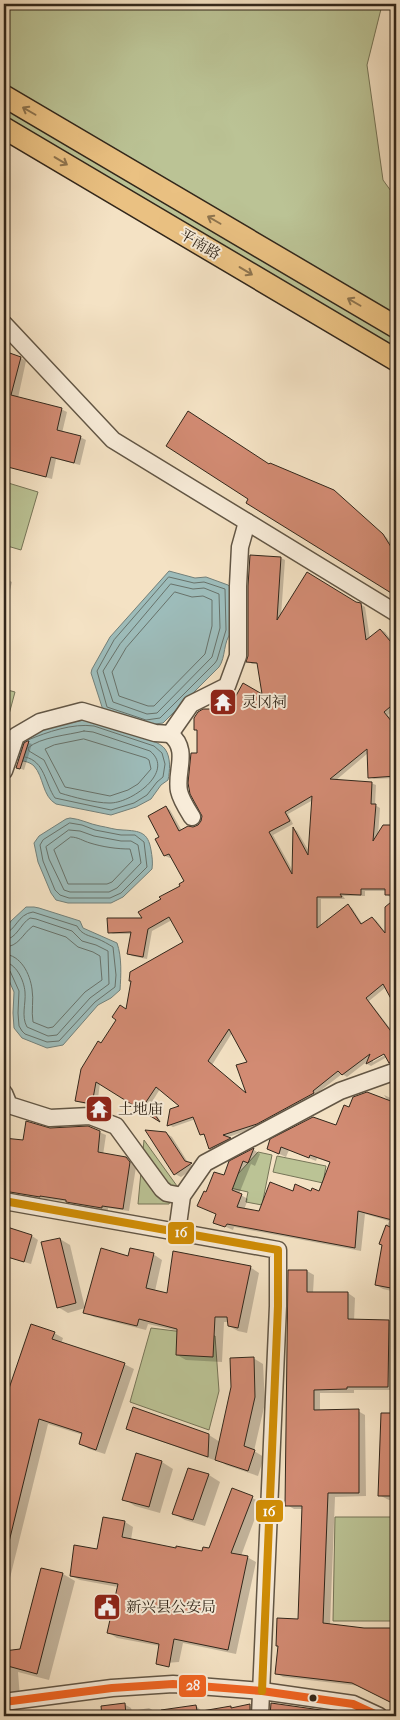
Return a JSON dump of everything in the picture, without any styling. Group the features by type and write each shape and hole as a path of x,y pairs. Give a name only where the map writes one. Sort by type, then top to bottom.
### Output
{"main road":[{"name":"平南路","path":"4,96 396,327"},
{"name":"平南路","path":"4,128 396,360"}],"street":[{"path":"4,138 39,149"},
{"path":"4,324 113,440 396,613"},
{"path":"170,734 191,704 227,686 238,656 240,547 247,522"},
{"path":"4,771 16,736 40,722 82,711 155,733 170,734 178,740 181,757 179,793 192,817"},
{"path":"177,1232 182,1196 205,1163 340,1091 396,1071"},
{"path":"4,1093 9,1105 50,1118 90,1116 116,1126 162,1190 182,1196"},
{"path":"4,1202 278,1250 260,1716"},
{"path":"4,1702 112,1688 173,1684 262,1691 353,1704 380,1716"}],"green space":[{"path":"4,4 386,4 382,5 367,65 383,180 396,198 396,360 4,128"},
{"path":"5,482 38,492 21,550 4,545"},
{"path":"4,689 15,692 4,733"},
{"path":"144,1140 177,1186 169,1204 138,1204"},
{"path":"258,1152 272,1155 262,1205 246,1202 248,1192 226,1187"},
{"path":"277,1156 326,1166 323,1183 273,1172"},
{"path":"151,1328 215,1336 219,1391 209,1430 130,1402"},
{"path":"335,1517 396,1517 396,1621 333,1621"}],"water":[{"path":"169,571 195,578 206,577 230,587 231,633 219,667 163,723 146,725 103,710 91,673 110,637"},
{"path":"84,720 140,736 151,740 165,749 170,768 168,780 161,785 151,799 136,807 111,815 56,804 48,796 40,775 34,766 15,759 23,737 48,727"},
{"path":"70,818 117,830 139,832 148,839 150,844 152,869 123,897 111,903 68,903 56,900 51,893 38,862 34,843 39,836"},
{"path":"26,907 39,908 80,921 83,928 117,943 119,948 121,966 120,990 111,998 98,1005 63,1045 47,1048 22,1038 14,1028 14,992 4,969 4,932 11,921"}],"building":[{"path":"4,351 21,357 11,395 62,408 57,430 81,436 74,463 51,457 46,477 4,466"},
{"path":"188,411 269,464 334,490 383,534 396,555 396,596 246,503 248,499 166,446"},
{"path":"250,555 281,557 277,620 307,572 356,602 361,603 366,640 380,629 396,648 396,702 384,712 396,727 396,776 368,778 367,749 330,779 372,782 371,804 376,804 373,841 383,825 396,825 396,895 385,895 385,889 361,889 361,895 340,894 342,897 317,897 317,928 348,904 361,924 372,917 385,933 385,907 396,898 396,1008 383,984 366,998 396,1038 396,1061 389,1063 384,1054 366,1064 370,1054 342,1075 338,1071 313,1091 314,1093 257,1124 223,1135 231,1138 209,1149 204,1134 200,1135 193,1117 167,1126 170,1109 179,1106 156,1087 146,1102 160,1122 96,1082 92,1104 75,1101 81,1069 98,1041 101,1043 116,1020 112,1017 120,1005 126,1009 131,981 129,981 130,972 183,942 169,917 148,929 143,957 127,954 131,932 108,933 107,918 142,918 138,912 161,899 159,897 180,886 179,884 184,881 169,854 164,856 155,839 159,837 148,816 166,806 179,831 188,826 198,825 202,816 190,794 188,783 191,753 197,753 197,730 194,730 194,718 198,712 203,709 211,709 216,703 225,698 232,703 243,683 262,694 257,663 246,662 248,656","holes":["312,796 308,855 293,827 292,874 269,832 290,821 285,812","229,1029 247,1062 236,1065 246,1093 208,1061"]},
{"path":"29,741 20,769 16,768 24,743"},
{"path":"367,1092 396,1103 396,1204 392,1220 358,1211 355,1248 227,1224 225,1227 213,1223 216,1214 197,1206 204,1191 206,1192 214,1172 224,1175 229,1161 254,1148 248,1163 243,1161 232,1190 242,1194 237,1207 259,1211 270,1182 293,1191 295,1184 311,1191 312,1188 319,1191 330,1162 310,1155 309,1158 281,1147 279,1154 267,1149 270,1139 313,1117 336,1125 344,1105 349,1107 353,1097"},
{"path":"26,1121 50,1128 88,1126 100,1131 98,1152 126,1157 130,1162 123,1209 102,1206 102,1208 66,1202 66,1200 4,1191 4,1138 23,1140"},
{"path":"145,1130 166,1132 185,1161 192,1163 174,1175"},
{"path":"386,1225 396,1230 396,1289 375,1285 382,1245 379,1244"},
{"path":"4,1226 32,1235 24,1262 4,1256"},
{"path":"60,1238 76,1303 57,1308 41,1242"},
{"path":"101,1248 128,1256 130,1248 154,1253 146,1288 167,1293 173,1251 251,1266 238,1328 228,1326 227,1317 215,1317 213,1357 176,1355 177,1329 139,1319 137,1326 83,1313"},
{"path":"288,1270 307,1270 307,1292 348,1292 348,1319 389,1320 388,1387 347,1387 347,1389 314,1390 314,1410 359,1409 359,1493 328,1493 323,1623 364,1628 396,1628 396,1705 352,1683 275,1674 278,1646 276,1646 277,1618 298,1619 302,1506 285,1506"},
{"path":"31,1324 55,1332 52,1339 125,1363 96,1450 79,1444 82,1433 39,1419 8,1546 4,1546 4,1403"},
{"path":"254,1357 255,1397 244,1446 255,1450 248,1471 215,1460 231,1387 230,1358"},
{"path":"133,1407 209,1434 208,1457 126,1429"},
{"path":"381,1413 396,1413 396,1496 378,1496"},
{"path":"136,1453 162,1461 149,1507 122,1500"},
{"path":"188,1468 209,1474 193,1520 172,1514"},
{"path":"232,1488 253,1496 231,1553 248,1556 228,1650 174,1639 169,1667 156,1664 159,1644 107,1633 118,1584 70,1576 74,1545 97,1549 103,1517 125,1521 122,1537 176,1548 176,1546 202,1551 203,1547 209,1548"},
{"path":"41,1568 63,1573 37,1674 4,1665 4,1651 20,1649"},
{"path":"125,1703 126,1716 102,1716 101,1706"},
{"path":"271,1703 335,1712 335,1716 270,1716"},
{"path":"250,1704 250,1716 202,1716 202,1711"},
{"path":"196,1705 198,1716 162,1716 161,1710"}],"transit line":[{"name":"16","path":"4,1201 278,1250 278,1306 262,1691"},
{"name":"28","path":"4,1702 112,1688 173,1684 262,1691 353,1704 379,1716"}],"place":[{"name":"灵冈祠","path":"223,702"},
{"name":"土地庙","path":"99,1109"},
{"name":"新兴县公安局","path":"107,1607"}]}
